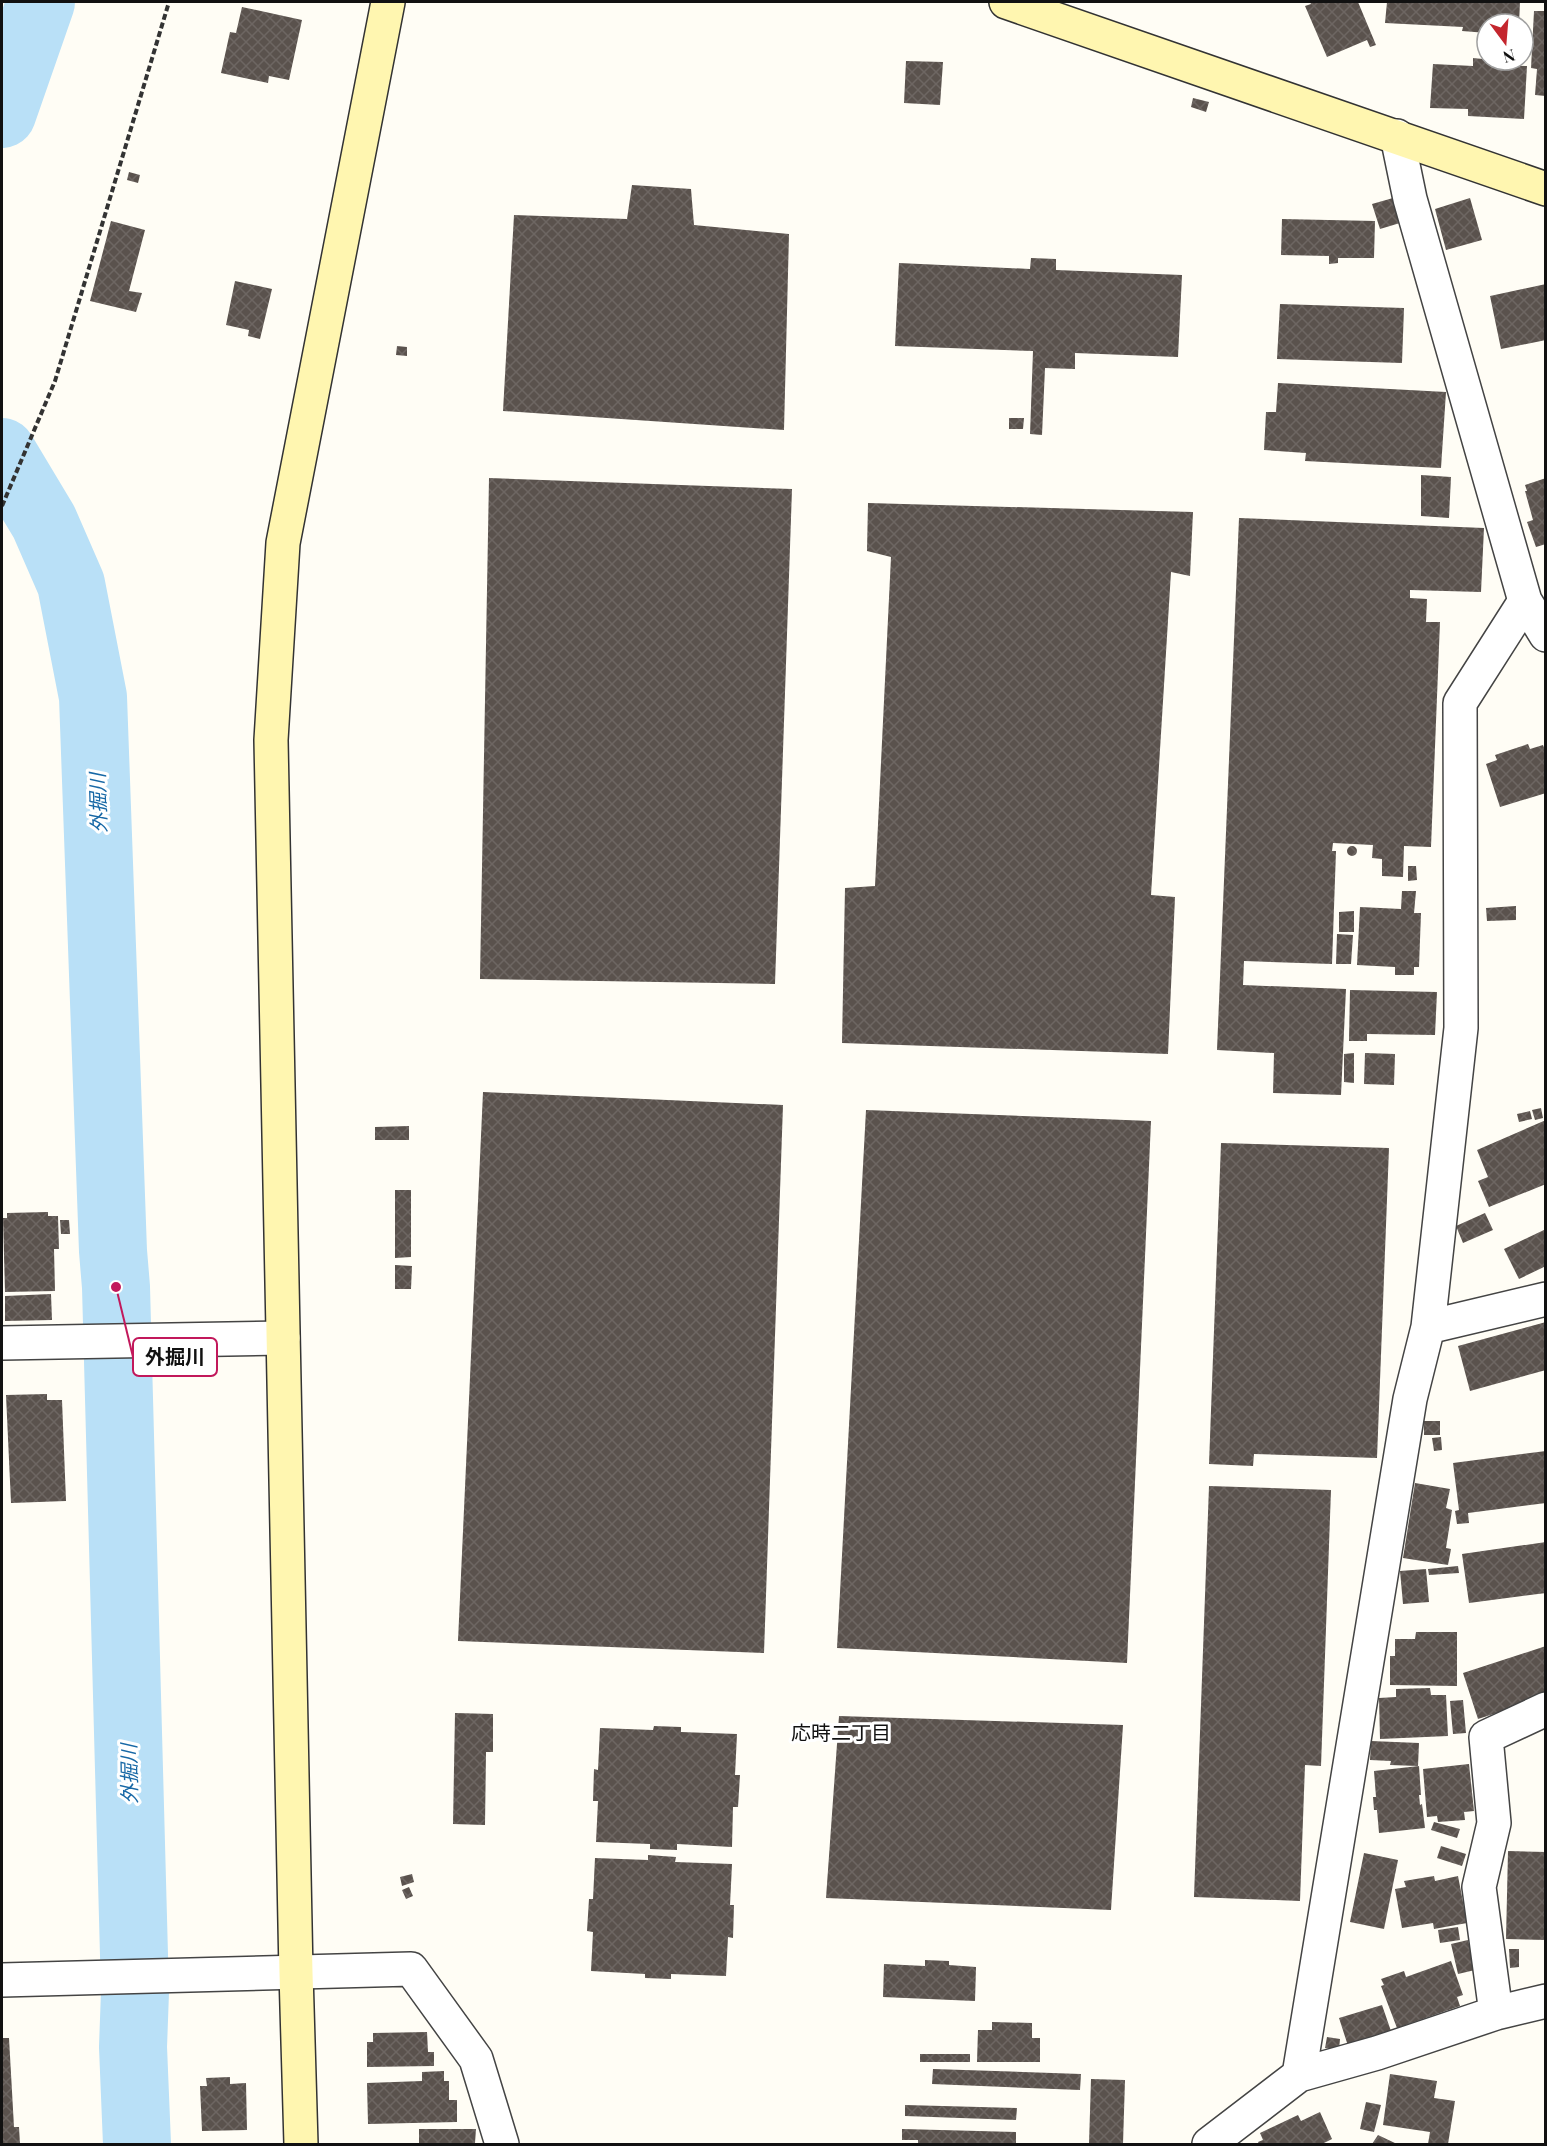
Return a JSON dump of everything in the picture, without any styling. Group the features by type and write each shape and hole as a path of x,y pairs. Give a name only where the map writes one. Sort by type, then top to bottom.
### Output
{"street":[{"path":"302,2145 296,1973 271,740 283,543 388,2"},
{"path":"1006,2 1545,189"},
{"path":"1397,136 1410,200 1525,601 1545,635"},
{"path":"1299,2075 1410,1398 1428,1327 1461,1028 1460,703 1525,601"},
{"path":"1428,1327 1545,1299"},
{"path":"2,1343 283,1338"},
{"path":"1497,2013 1479,1887 1494,1823 1486,1737 1545,1709"},
{"path":"2,1980 411,1969 476,2059 502,2145"},
{"path":"1209,2145 1299,2075 1377,2053 1497,2013 1545,2001"}],"path":[{"path":"2,506 56,381 169,2"}],"building":[{"path":"1310,2 1358,2 1376,45 1370,47 1367,40 1327,57 1305,6 1311,4"},
{"path":"1387,2 1520,2 1520,12 1475,12 1475,32 1462,31 1463,27 1385,23"},
{"path":"242,7 302,20 289,80 269,76 268,83 221,73 230,32 236,33"},
{"path":"1546,11 1546,96 1535,95 1537,69 1535,69 1534,12"},
{"path":"1473,58 1475,58 1475,72 1527,72 1524,119 1468,116 1468,109 1430,108 1433,64 1473,66"},
{"path":"906,61 943,62 940,105 904,103"},
{"path":"1193,98 1209,102 1206,112 1191,107"},
{"path":"129,172 140,175 138,183 127,180"},
{"path":"632,185 691,189 694,225 789,234 784,430 503,411 514,215 627,219"},
{"path":"1393,198 1400,223 1380,229 1372,204"},
{"path":"1470,198 1482,240 1446,250 1435,209"},
{"path":"1282,219 1375,221 1374,258 1338,258 1338,263 1329,264 1329,256 1281,255"},
{"path":"111,221 145,230 129,291 142,293 136,312 90,301"},
{"path":"1031,258 1056,259 1056,270 1182,275 1178,357 1075,353 1075,369 1045,368 1042,435 1030,434 1033,351 895,346 899,263 1030,269"},
{"path":"235,281 272,289 260,339 248,336 249,330 226,325"},
{"path":"1546,284 1546,340 1501,349 1490,296"},
{"path":"1280,304 1404,308 1402,363 1277,359"},
{"path":"397,346 407,347 407,356 396,355"},
{"path":"1278,383 1446,392 1441,468 1305,461 1306,453 1264,450 1266,412 1276,412"},
{"path":"1009,418 1024,418 1023,429 1009,429"},
{"path":"1421,475 1451,477 1449,518 1421,516"},
{"path":"489,478 792,489 775,984 480,979"},
{"path":"1546,478 1546,544 1536,547 1527,522 1533,520 1525,485"},
{"path":"868,503 1193,512 1190,576 1171,572 1151,895 1175,897 1168,1054 842,1043 845,888 875,886 891,557 867,551"},
{"path":"1239,518 1484,528 1481,592 1410,590 1410,598 1427,599 1426,622 1440,622 1431,847 1404,846 1403,877 1382,876 1382,859 1372,858 1373,845 1333,843 1332,851 1336,851 1332,964 1244,961 1243,985 1346,989 1341,1095 1273,1093 1274,1053 1217,1050"},
{"path":"1528,744 1530,749 1543,745 1546,753 1546,793 1500,807 1486,764 1497,760 1495,755"},
{"path":"1352,846 1356,847 1356,855 1352,856 1348,855 1347,851 1348,847"},
{"path":"1408,866 1416,866 1417,880 1408,881"},
{"path":"1402,891 1416,891 1414,913 1421,913 1419,967 1414,967 1414,975 1395,975 1395,967 1357,965 1360,907 1401,909"},
{"path":"1516,906 1516,920 1487,921 1486,908"},
{"path":"1354,911 1354,932 1339,932 1339,912"},
{"path":"1337,934 1353,935 1351,964 1336,964"},
{"path":"1350,990 1437,992 1435,1035 1367,1034 1367,1041 1349,1041"},
{"path":"1354,1053 1354,1083 1344,1082 1344,1054"},
{"path":"1365,1053 1395,1054 1394,1085 1364,1084"},
{"path":"483,1092 783,1105 764,1653 458,1641"},
{"path":"1541,1108 1543,1118 1535,1120 1532,1110"},
{"path":"866,1110 1151,1121 1127,1663 837,1648"},
{"path":"1530,1111 1532,1119 1519,1122 1517,1114"},
{"path":"1546,1120 1546,1184 1489,1207 1478,1181 1488,1177 1477,1150"},
{"path":"409,1126 409,1140 375,1140 375,1127"},
{"path":"1221,1143 1389,1148 1377,1458 1254,1454 1253,1466 1209,1464"},
{"path":"395,1190 411,1190 411,1257 395,1258"},
{"path":"48,1212 48,1216 58,1216 59,1249 54,1249 55,1291 5,1292 3,1218 7,1218 7,1213"},
{"path":"1485,1213 1493,1230 1463,1243 1456,1226"},
{"path":"60,1220 69,1220 70,1234 61,1234"},
{"path":"1546,1229 1546,1266 1519,1279 1504,1249"},
{"path":"395,1265 412,1266 411,1289 395,1289"},
{"path":"51,1294 52,1320 5,1321 5,1296"},
{"path":"1546,1322 1546,1370 1470,1391 1458,1346"},
{"path":"47,1394 47,1400 62,1400 66,1501 11,1503 6,1395"},
{"path":"1424,1421 1440,1421 1440,1435 1424,1435"},
{"path":"1441,1437 1442,1450 1434,1451 1432,1438"},
{"path":"1546,1451 1546,1503 1468,1513 1469,1523 1457,1524 1455,1511 1459,1510 1453,1463"},
{"path":"1415,1483 1450,1489 1446,1508 1452,1510 1446,1548 1451,1549 1448,1565 1403,1558"},
{"path":"1209,1486 1331,1490 1321,1766 1305,1765 1300,1901 1194,1897"},
{"path":"1546,1542 1546,1593 1469,1603 1462,1554"},
{"path":"1458,1566 1459,1573 1429,1575 1428,1569"},
{"path":"1426,1569 1429,1602 1403,1604 1400,1571"},
{"path":"1416,1632 1457,1632 1457,1686 1390,1685 1390,1656 1395,1656 1395,1639 1415,1639"},
{"path":"1546,1646 1546,1697 1478,1719 1463,1673"},
{"path":"1430,1688 1431,1695 1446,1695 1448,1736 1380,1739 1379,1698 1396,1697 1396,1689"},
{"path":"1463,1700 1466,1733 1453,1734 1450,1701"},
{"path":"455,1713 493,1714 493,1752 486,1752 485,1825 453,1824"},
{"path":"839,1716 1123,1725 1111,1910 826,1898"},
{"path":"654,1726 681,1727 681,1732 737,1734 735,1775 740,1775 738,1807 733,1807 732,1847 677,1844 677,1850 650,1849 650,1844 596,1842 598,1801 593,1801 594,1769 598,1770 600,1728 653,1730"},
{"path":"1371,1741 1419,1743 1418,1766 1390,1765 1391,1761 1370,1760"},
{"path":"1469,1764 1474,1811 1464,1812 1465,1820 1438,1822 1437,1816 1427,1817 1423,1769"},
{"path":"1419,1766 1421,1795 1419,1795 1425,1828 1379,1833 1377,1810 1374,1810 1373,1797 1376,1797 1374,1771"},
{"path":"1434,1822 1460,1829 1457,1838 1431,1830"},
{"path":"1441,1846 1466,1854 1462,1866 1437,1858"},
{"path":"1508,1851 1546,1852 1546,1940 1506,1939"},
{"path":"1364,1853 1398,1860 1384,1929 1350,1922"},
{"path":"648,1855 676,1857 675,1862 732,1864 730,1905 734,1905 733,1938 728,1937 726,1976 671,1974 671,1979 645,1978 645,1974 591,1971 593,1932 587,1931 589,1899 593,1899 595,1858 648,1860"},
{"path":"412,1874 414,1882 402,1886 400,1877"},
{"path":"1434,1876 1435,1881 1458,1876 1467,1923 1434,1929 1433,1923 1402,1928 1395,1889 1406,1887 1404,1881"},
{"path":"409,1887 413,1896 406,1899 402,1890"},
{"path":"1458,1927 1460,1940 1440,1943 1438,1930"},
{"path":"1468,1940 1475,1970 1458,1974 1451,1944"},
{"path":"1509,1949 1519,1949 1519,1967 1510,1968"},
{"path":"925,1960 949,1961 949,1965 976,1967 975,2001 883,1997 884,1964 925,1966"},
{"path":"1451,1961 1463,1995 1457,1997 1460,2006 1397,2028 1381,1986 1384,1985 1381,1979 1404,1971 1406,1977"},
{"path":"1382,2005 1392,2034 1349,2049 1339,2018"},
{"path":"992,2022 1032,2023 1032,2038 1040,2038 1040,2062 977,2062 978,2030 992,2030"},
{"path":"427,2032 428,2052 434,2052 434,2066 367,2067 367,2042 373,2042 373,2033"},
{"path":"1327,2037 1340,2039 1339,2050 1325,2048"},
{"path":"2,2038 9,2038 14,2127 19,2127 20,2144 2,2144"},
{"path":"920,2054 970,2054 970,2062 920,2062"},
{"path":"933,2069 1081,2074 1080,2090 932,2084"},
{"path":"444,2071 444,2081 449,2081 449,2100 457,2100 457,2122 368,2124 367,2083 422,2081 422,2072"},
{"path":"1390,2074 1437,2081 1434,2098 1455,2101 1448,2144 1428,2144 1430,2132 1383,2125"},
{"path":"230,2077 230,2084 246,2083 247,2130 202,2131 200,2086 207,2086 206,2078"},
{"path":"1091,2079 1125,2080 1123,2144 1089,2144"},
{"path":"1366,2102 1381,2105 1374,2132 1360,2129"},
{"path":"905,2105 1017,2108 1016,2120 905,2116"},
{"path":"1320,2112 1332,2139 1325,2144 1259,2144 1258,2142 1263,2140 1260,2133 1298,2115 1301,2121"},
{"path":"419,2129 476,2129 475,2143 419,2143"},
{"path":"902,2129 1016,2132 1016,2144 918,2144 918,2140 902,2140"},
{"path":"1378,2135 1397,2144 1372,2144"}],"waterway":[{"path":"2,114 41,2"},
{"name":"外掘川","path":"2,452 44,522 71,584 93,697 116,1287 137,2144"}],"place":[{"name":"外掘川","path":"116,1287"}],"district":[{"name":"応時二丁目","path":"841,1731"}]}
